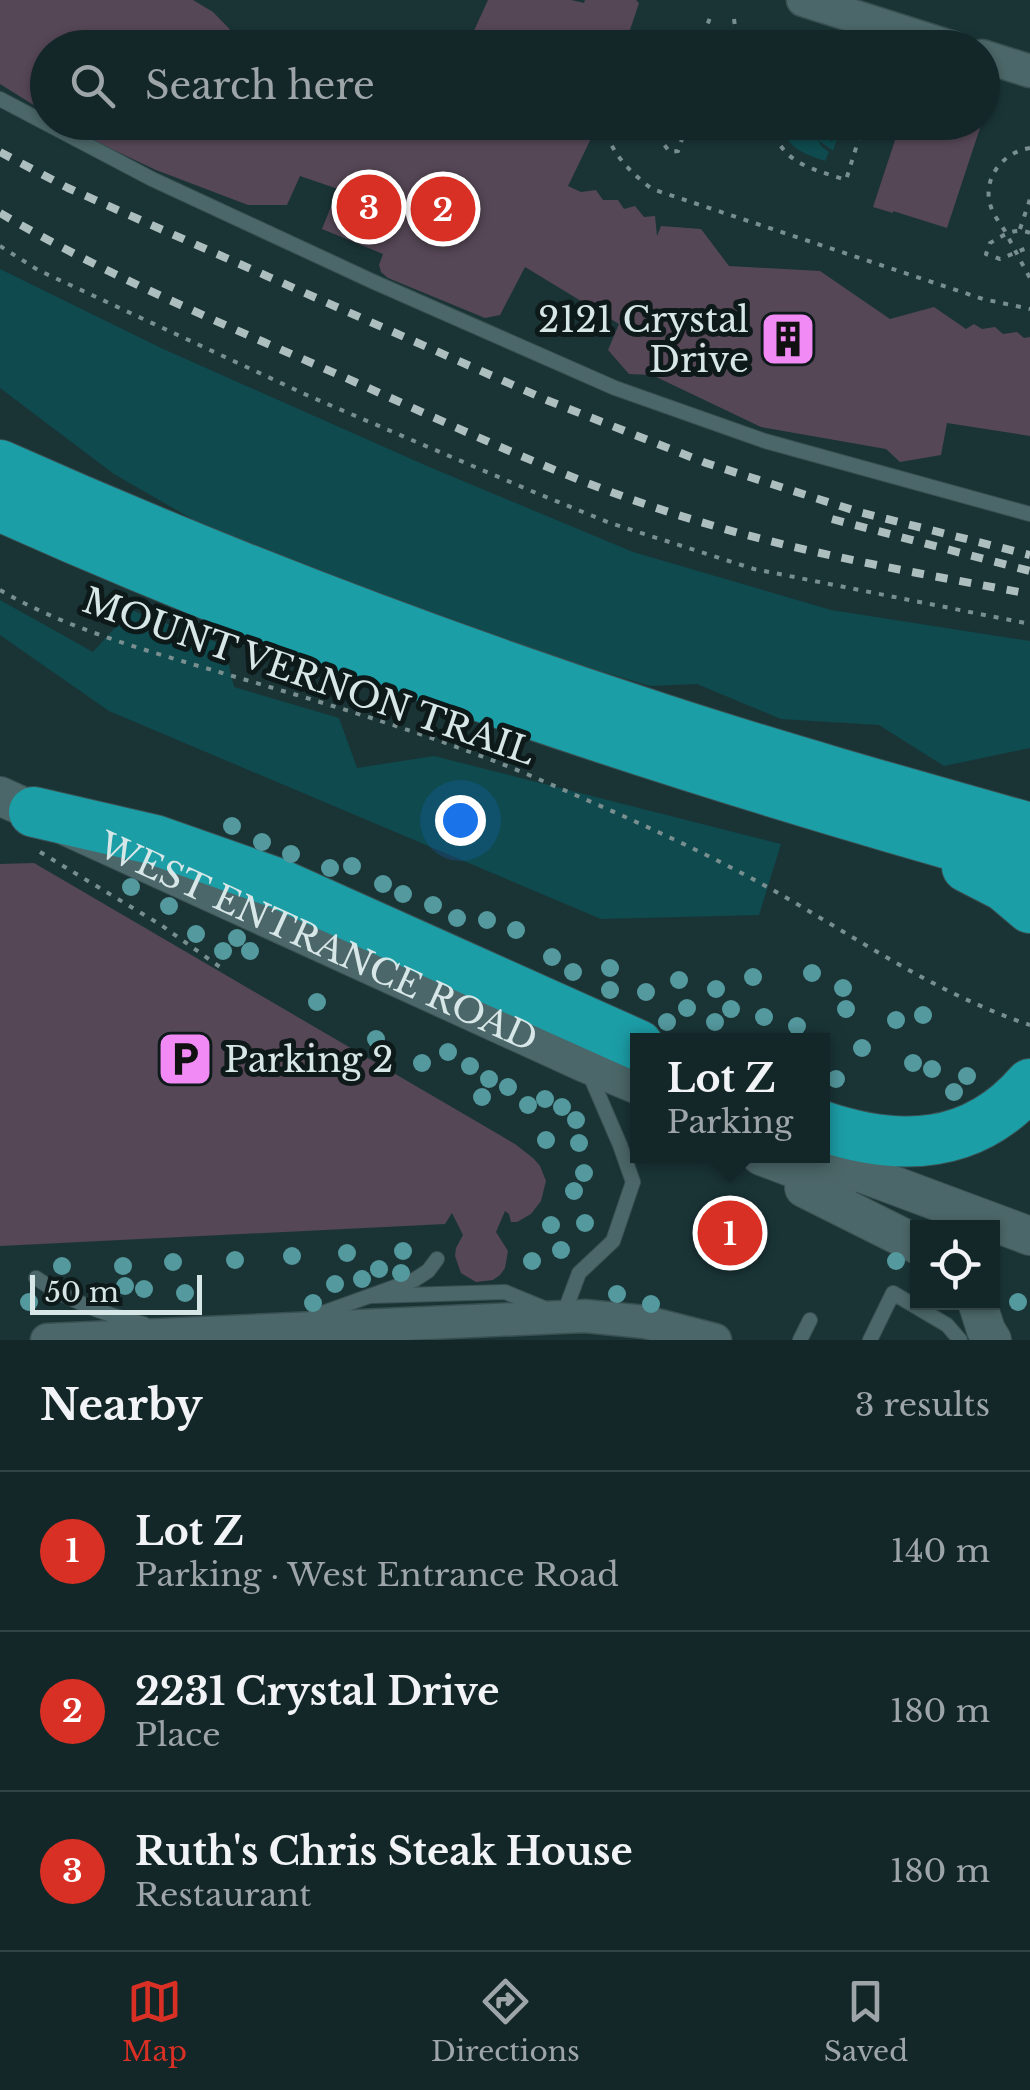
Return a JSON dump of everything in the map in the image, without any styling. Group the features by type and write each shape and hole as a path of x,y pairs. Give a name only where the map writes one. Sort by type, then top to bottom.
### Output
{"highway":[{"path":"0,465 237,566 504,666 742,745 1030,828"},
{"path":"0,506 172,580 408,672 610,742 848,816 1030,867"},
{"path":"848,816 989,876 1030,908"},
{"path":"21,819 156,840 277,883 622,1072"},
{"path":"830,1128 884,1142 944,1138 974,1128 999,1113 1030,1084"}],"main road":[{"path":"830,1162 1030,1236"},
{"path":"758,1163 910,1241"},
{"path":"781,1163 932,1220"},
{"path":"1000,1245 1030,1256"}],"street":[{"path":"804,0 898,30"},
{"path":"1000,62 1030,72"},
{"path":"47,1340 563,1316 626,1319 715,1340"}],"lane":[{"path":"0,99 30,115"},
{"path":"78,140 152,179 374,282 615,388 764,441 1030,514"},
{"path":"370,1296 505,1292 563,1316 578,1273 612,1241 632,1182 620,1145 622,1072"},
{"path":"270,1329 414,1280 437,1259"},
{"path":"36,1278 61,1295 105,1314 184,1333"},
{"path":"870,1340 893,1293 947,1325 980,1330"},
{"path":"800,1340 810,1320"}],"path":[{"path":"706,30 712,12"},
{"path":"734,19 736,30"},
{"path":"608,140 626,169 652,190 983,299 1030,309"},
{"path":"660,140 670,152 678,151 682,140"},
{"path":"776,140 793,160 846,180 858,140"},
{"path":"1030,148 1006,157 994,171 989,187 990,206 1030,278"},
{"path":"1020,230 1030,199"},
{"path":"1030,233 1020,230 1006,234 990,243 986,254 1000,259 1029,248 1030,244"},
{"path":"0,246 38,270 311,397 610,523 754,570 1030,624"},
{"name":"MOUNT VERNON TRAIL","path":"0,590 29,606 138,648 437,738 527,774 672,838 762,884 924,980 991,1012 1030,1024"},
{"path":"21,819 220,967"}],"shaded area":[{"path":"788,140 818,140 829,152 825,161"},
{"path":"818,140 837,140 833,151"},
{"path":"0,269 161,348 633,552 831,610 1030,641 1030,748 944,766 879,725 781,719 697,684 650,686 454,627 251,553 114,474 0,388"},
{"path":"0,600 93,652 131,610 224,645 234,687 339,718 357,768 434,756 781,844 759,915 601,919 109,711 0,635"}],"building":[{"path":"0,0 193,0 213,12 230,30 30,30 30,103 0,84"},
{"path":"488,0 639,3 630,30 474,30"},
{"path":"92,140 590,140 568,186 581,192 596,190 603,200 618,200 624,209 635,206 644,217 655,216 657,236 661,226 701,229 729,266 820,271 890,319 934,307 966,329 974,324 982,329 995,327 1003,334 1017,332 1024,338 1030,337 1030,436 947,423 941,455 900,462 886,449 761,427 652,375 629,374 608,350 619,324 525,267 500,315 485,318 388,278 379,265 383,254 322,229 338,189 300,176 287,205 248,205 156,170"},
{"path":"895,140 976,140 947,228 873,207"},
{"name":"Parking 2","path":"34,863 533,1158 546,1181 541,1201 531,1214 517,1222 511,1222 505,1211 496,1232 508,1251 500,1275 476,1282 461,1273 455,1256 463,1235 452,1213 445,1224 0,1246 0,864"}],"railway":[{"path":"0,152 68,188 549,401 706,463 859,512 1030,555"},
{"path":"0,213 175,302 605,490 774,542 1030,594"},
{"path":"832,519 1030,571"}],"place":[{"name":"Ruth's Chris Steak House","path":"369,207"},
{"name":"2231 Crystal Drive","path":"443,209"},
{"name":"2121 Crystal Drive","path":"788,339"},
{"name":"Parking 2","path":"185,1059"},
{"name":"Lot Z","path":"730,1233"}]}
